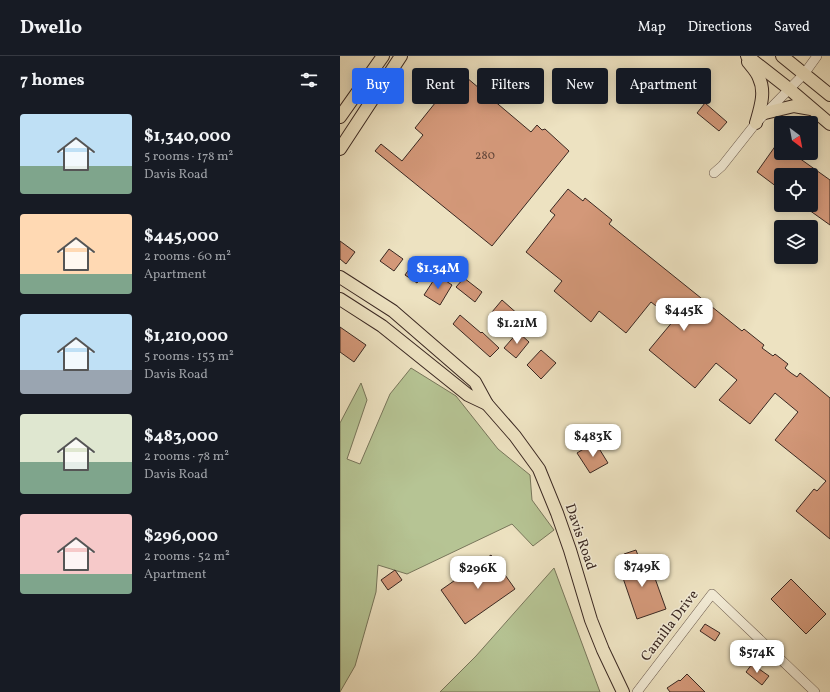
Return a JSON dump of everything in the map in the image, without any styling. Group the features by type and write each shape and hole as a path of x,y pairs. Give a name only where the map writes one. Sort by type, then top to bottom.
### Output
{"main road":[{"path":"340,117 383,56"},
{"path":"340,149 401,56"},
{"path":"745,56 788,88 830,124"},
{"path":"745,56 760,78 762,85 762,102 756,123"},
{"path":"782,56 830,95"},
{"path":"765,113 794,106 812,109"},
{"name":"Davis Road","path":"340,277 393,311 475,382 488,404 516,436 539,470 562,528 594,628 623,692"},
{"name":"Davis Road","path":"340,299 382,326 468,395 488,404"}],"street":[{"path":"714,173 765,113 788,88 804,74 817,56"},
{"name":"Camilla Drive","path":"637,692 712,594 815,692"}],"green space":[{"path":"411,368 456,396 498,449 530,475 532,500 554,530 533,546 512,524 407,574 378,565 376,592 355,666 340,692 340,423 361,383 367,400 347,459 360,464 390,394"},
{"path":"554,568 600,692 440,692 476,656"}],"building":[{"path":"469,80 477,86 477,104 498,104 531,132 537,125 542,130 545,129 569,151 492,246 375,151 381,144 402,161 423,135 415,128 434,104 469,104"},
{"path":"704,104 706,104 727,122 719,131 697,113"},
{"path":"774,148 774,160 802,160 813,168 774,168 774,185 757,172"},
{"path":"818,171 830,180 830,225 812,212 818,212"},
{"path":"568,189 583,201 585,198 612,220 609,224 742,331 744,329 764,345 762,348 773,356 775,354 788,364 785,368 791,373 797,377 800,373 830,398 830,539 796,511 814,489 817,491 826,481 775,440 798,412 775,393 750,424 719,400 737,380 716,363 695,388 649,350 674,320 651,302 626,333 599,311 591,322 554,291 562,281 526,252 555,215 550,211"},
{"path":"340,241 355,252 346,264 340,259"},
{"path":"389,249 403,259 394,271 380,261"},
{"path":"415,261 427,269 417,283 405,275"},
{"path":"437,275 452,285 440,305 424,295"},
{"path":"464,278 482,292 475,302 456,287"},
{"path":"502,300 520,316 510,328 492,312"},
{"path":"460,315 481,333 482,332 499,348 490,357 453,324"},
{"path":"340,327 366,345 354,362 340,352"},
{"path":"518,332 529,342 516,358 504,348"},
{"path":"541,350 556,363 541,379 527,365"},
{"path":"595,442 608,463 590,473 577,453"},
{"path":"636,550 644,572 652,570 666,609 637,619 623,578 631,575 624,554"},
{"path":"491,555 515,589 465,624 441,590"},
{"path":"395,570 402,580 388,590 381,580"},
{"path":"791,579 826,614 806,634 771,599"},
{"path":"705,624 720,633 715,641 700,631"},
{"path":"738,646 747,652 740,664 731,659"},
{"path":"752,664 769,676 762,685 746,672"},
{"path":"687,674 705,692 670,692 667,688 679,680 680,681"}]}
